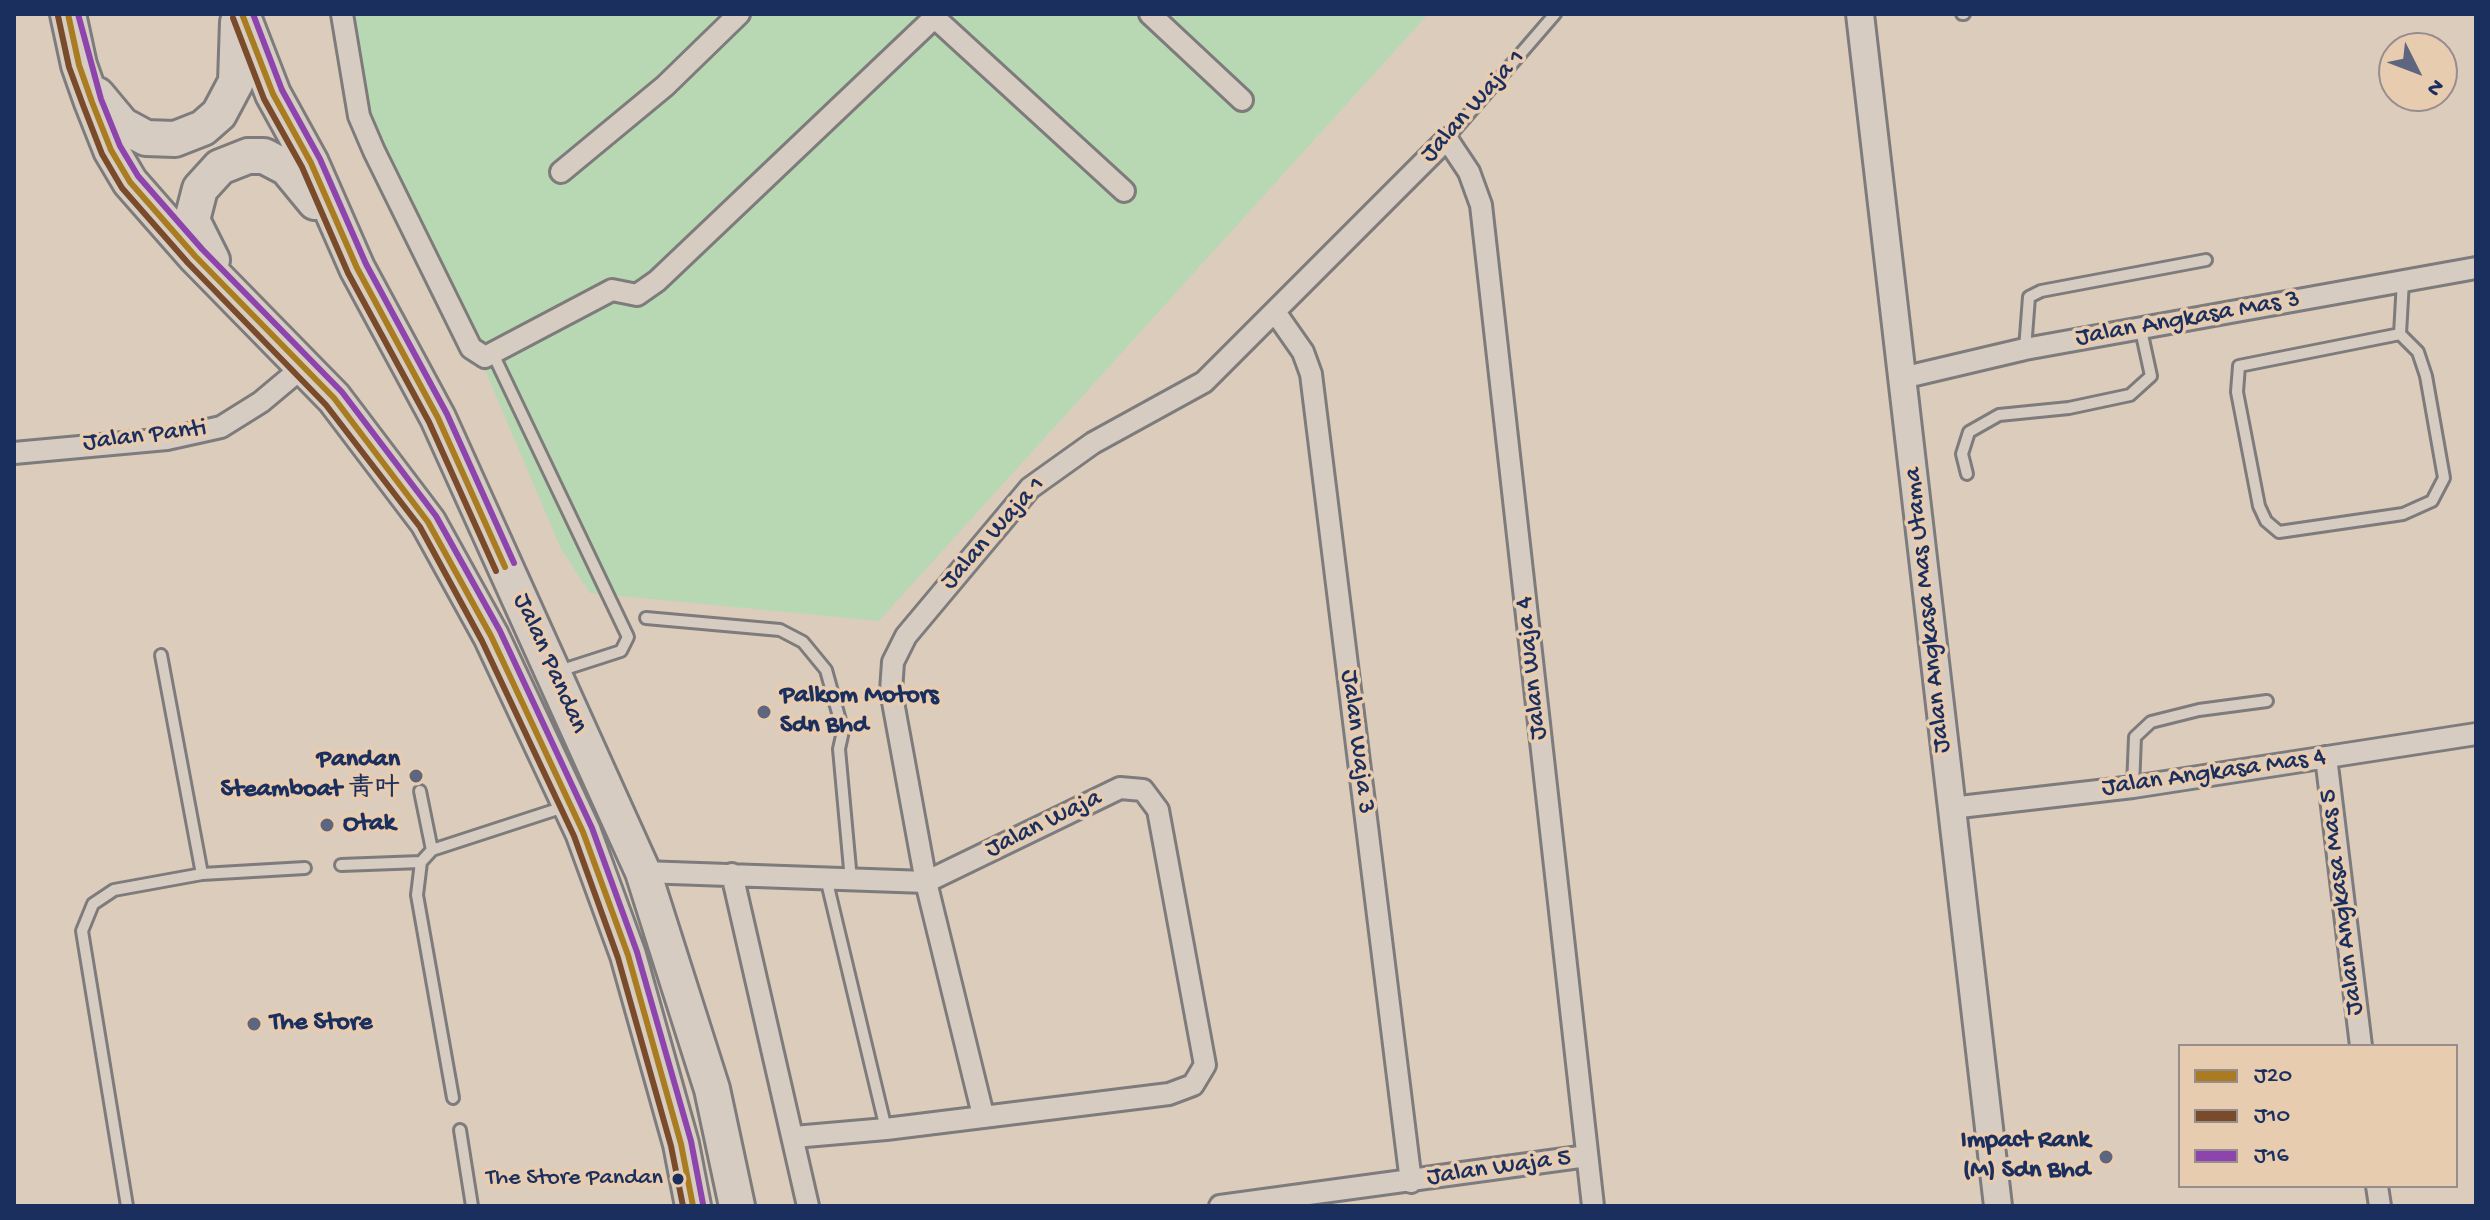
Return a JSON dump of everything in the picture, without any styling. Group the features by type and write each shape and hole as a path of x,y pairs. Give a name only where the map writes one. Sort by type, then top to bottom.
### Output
{"highway":[{"name":"Jalan Pandan","path":"68,14 79,65 111,150 130,182 195,256 334,398 428,522 491,636 570,805 628,955 681,1144 693,1206"},
{"name":"Jalan Pandan","path":"240,14 273,94 311,163 357,268 438,418 643,872 712,1089 737,1206"},
{"path":"79,65 102,103 122,125 146,138 175,139 203,128 228,100 239,62 240,14"},
{"path":"245,306 199,240 192,220 200,189 220,167 233,160 264,156 287,168 313,199 357,268"}],"street":[{"path":"342,14 359,116 471,348 485,357 612,290 637,295 657,281 936,16 1124,191"},
{"path":"561,172 665,86 739,14"},
{"path":"1150,14 1242,100"},
{"name":"Jalan Angkasa Mas Utama","path":"1860,14 1998,1206"},
{"name":"Jalan Waja 1","path":"983,1115 926,882 891,691 893,662 906,636 1030,488 1093,443 1204,382 1447,139"},
{"name":"Jalan Waja 4","path":"1447,139 1469,172 1481,205 1593,1206"},
{"name":"Jalan Angkasa Mas 3","path":"1902,378 2025,349 2476,268"},
{"name":"Jalan Waja 3","path":"1275,312 1303,352 1311,374 1411,1182"},
{"name":"Jalan Panti","path":"14,453 167,439 221,427 261,402 304,366"},
{"name":"Jalan Angkasa Mas 4","path":"1951,808 2133,787 2476,734"},
{"name":"Jalan Angkasa Mas 5","path":"2326,757 2361,1044"},
{"name":"Jalan Waja","path":"643,872 826,878 851,882 926,882 1120,788 1143,790 1158,810 1205,1065 1193,1085 1169,1094 983,1115"},
{"path":"732,874 808,1206"},
{"path":"794,1137 886,1129 983,1115"},
{"name":"Jalan Waja 5","path":"1220,1206 1587,1156"}],"lane":[{"name":"Jalan Waja 1","path":"1447,139 1555,14"},
{"path":"2025,349 2029,297 2041,291 2206,260"},
{"path":"2400,334 2239,366 2237,392 2259,506 2266,521 2279,532 2403,514 2432,501 2444,478 2426,376 2418,352 2400,334 2403,281"},
{"path":"1967,474 1962,454 1969,432 1999,415 2069,408 2130,395 2151,376 2141,330"},
{"path":"493,354 628,637 621,651 553,673"},
{"path":"646,618 780,630 803,642 826,670 843,731 839,749 851,882"},
{"path":"161,655 202,874"},
{"path":"2133,787 2135,737 2151,722 2199,710 2267,701"},
{"path":"420,791 432,850"},
{"path":"453,1098 417,895 421,862 432,850 570,805"},
{"path":"341,865 421,862"},
{"path":"127,1206 82,931 93,904 114,890 202,874 305,868"},
{"path":"826,878 886,1129"},
{"path":"460,1130 472,1206"}],"green space":[{"path":"339,14 1428,14 879,621 590,593 561,549 466,325 367,107"}],"transit line":[{"name":"J20","path":"68,14 79,65 92,102 111,150 130,182 195,256 334,398 428,522 491,636 583,832 628,955 681,1144 693,1206"},
{"name":"J16","path":"78,14 101,99 120,146 138,176 202,249 342,392 436,516 500,631 592,828 637,952 691,1141 703,1204"},
{"name":"J20","path":"242,14 273,94 311,163 357,268 438,418 505,567"},
{"name":"J16","path":"253,14 282,90 320,159 366,264 447,414 514,563"},
{"name":"J10","path":"58,16 69,67 83,105 102,154 122,188 188,263 326,405 420,527 482,641 574,836 618,958 671,1146 683,1206"},
{"name":"J10","path":"233,18 264,99 302,167 348,273 429,422 496,571"}],"place":[{"name":"Palkom Motors Sdn Bhd","path":"764,712"},
{"name":"Pandan Steamboat 青叶","path":"416,776"},
{"name":"Otak","path":"327,825"},
{"name":"The Store","path":"254,1024"},
{"name":"Impact Rank (M) Sdn Bhd","path":"2106,1157"},
{"name":"The Store Pandan","path":"678,1179"}]}
